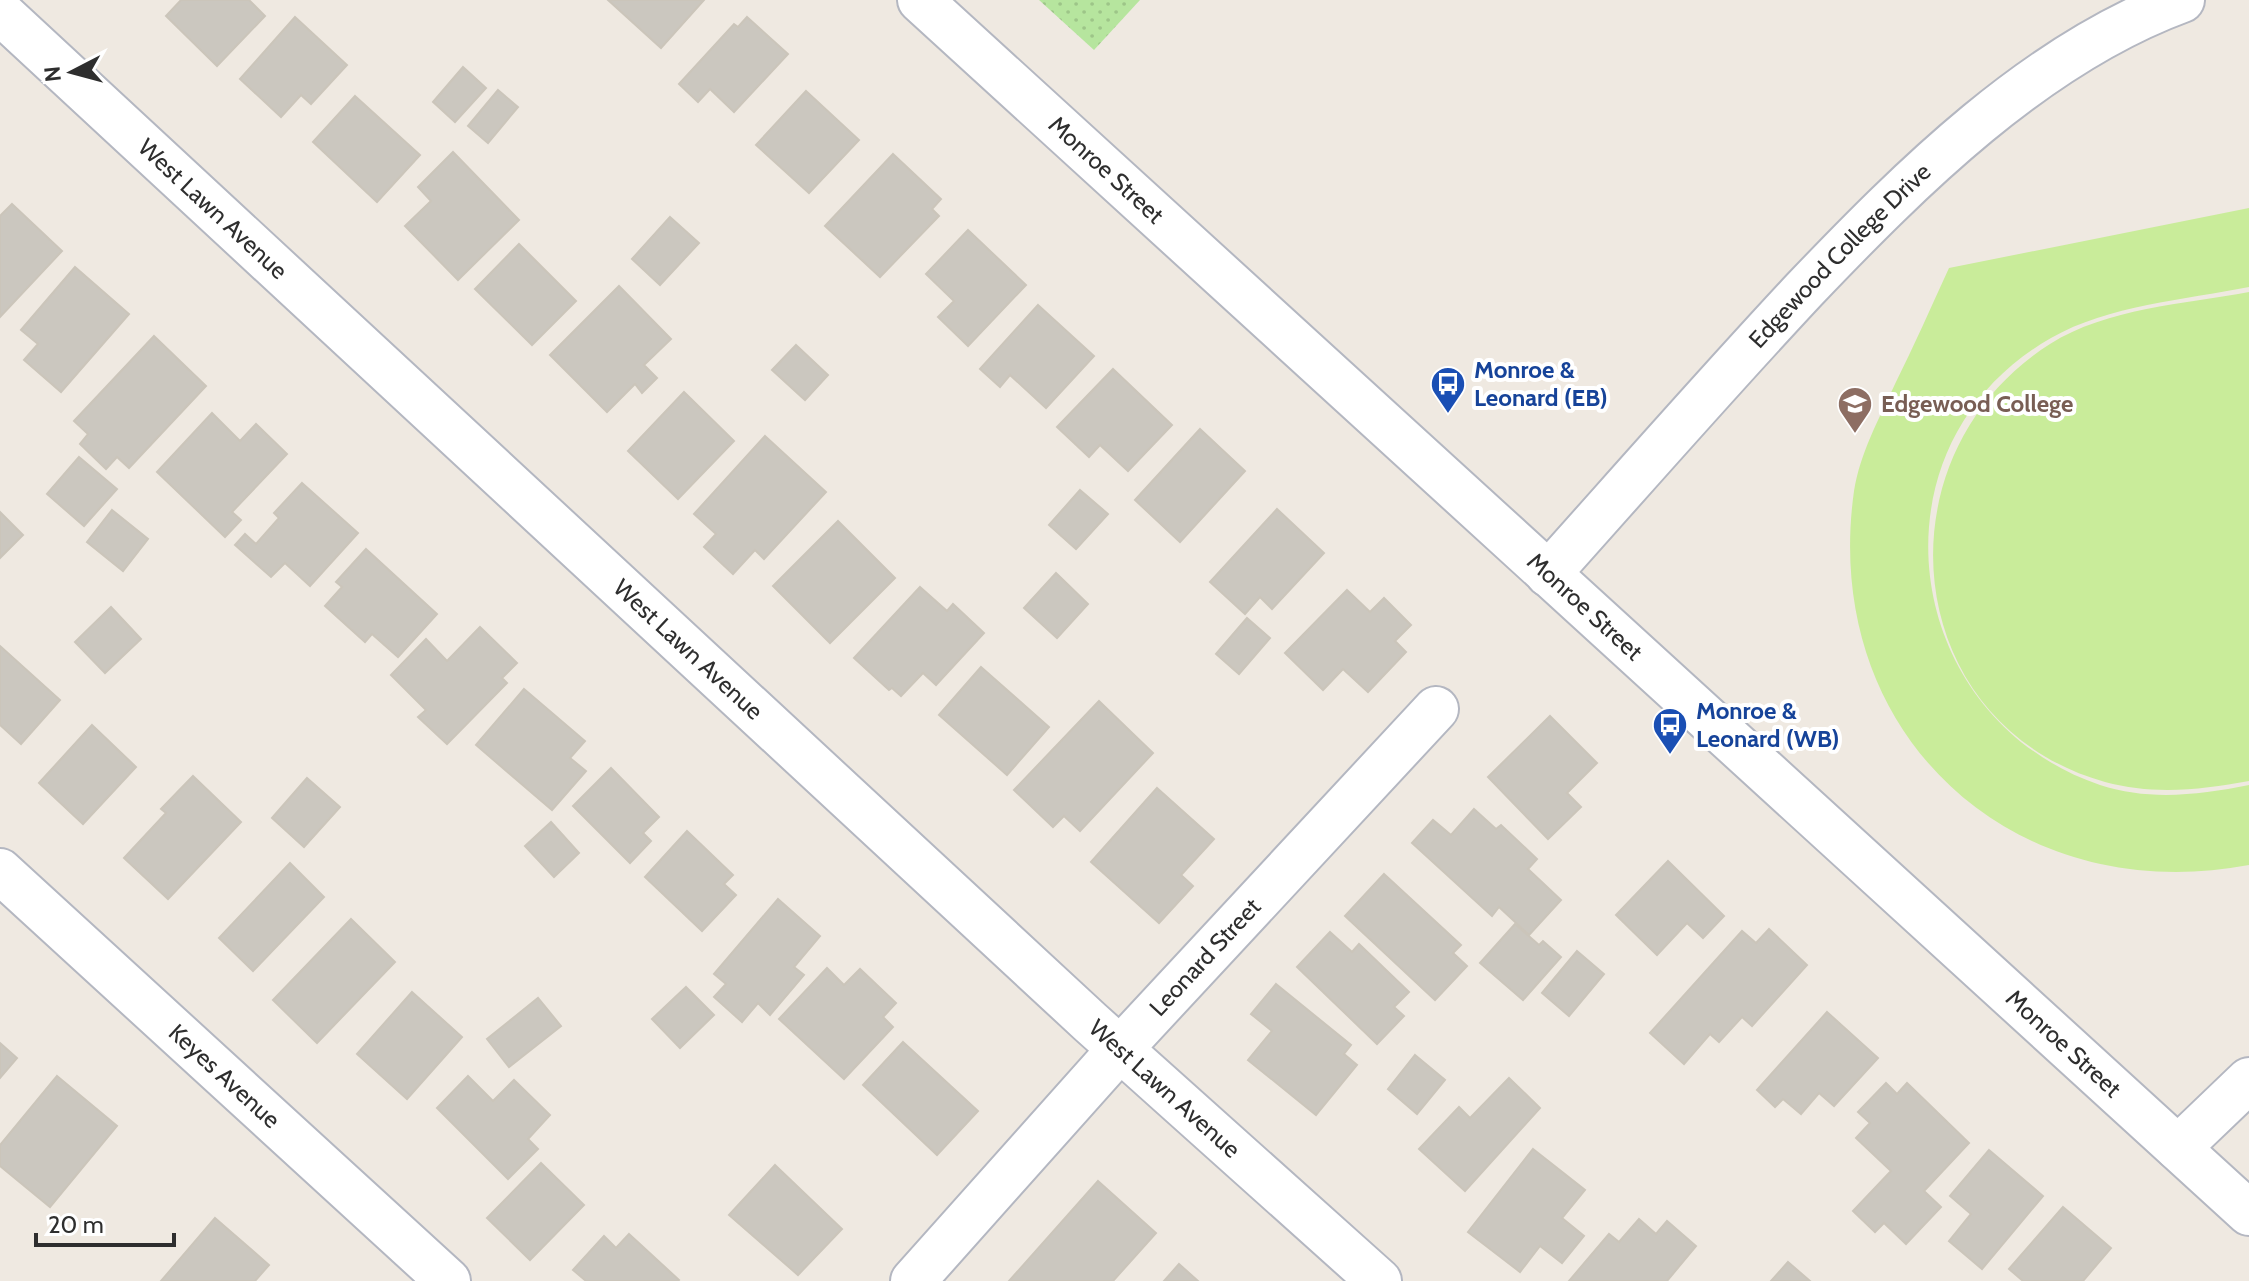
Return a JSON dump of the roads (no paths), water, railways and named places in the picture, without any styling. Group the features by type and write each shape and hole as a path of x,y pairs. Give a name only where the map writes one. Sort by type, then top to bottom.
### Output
{"street":[{"name":"Monroe Street","path":"920,0 2249,1213"},
{"name":"Edgewood College Drive","path":"1548,574 1743,354 1870,220 1947,150 2080,51 2182,0"},
{"name":"West Lawn Avenue","path":"0,12 1120,1049 1379,1281"},
{"name":"Leonard Street","path":"913,1281 1120,1049 1436,709"},
{"name":"Keyes Avenue","path":"0,871 448,1281"},
{"path":"2178,1148 2249,1080"}],"place":[{"name":"Monroe & Leonard (EB)","path":"1448,415"},
{"name":"Edgewood College","path":"1855,435"},
{"name":"Monroe & Leonard (WB)","path":"1670,756"}]}
